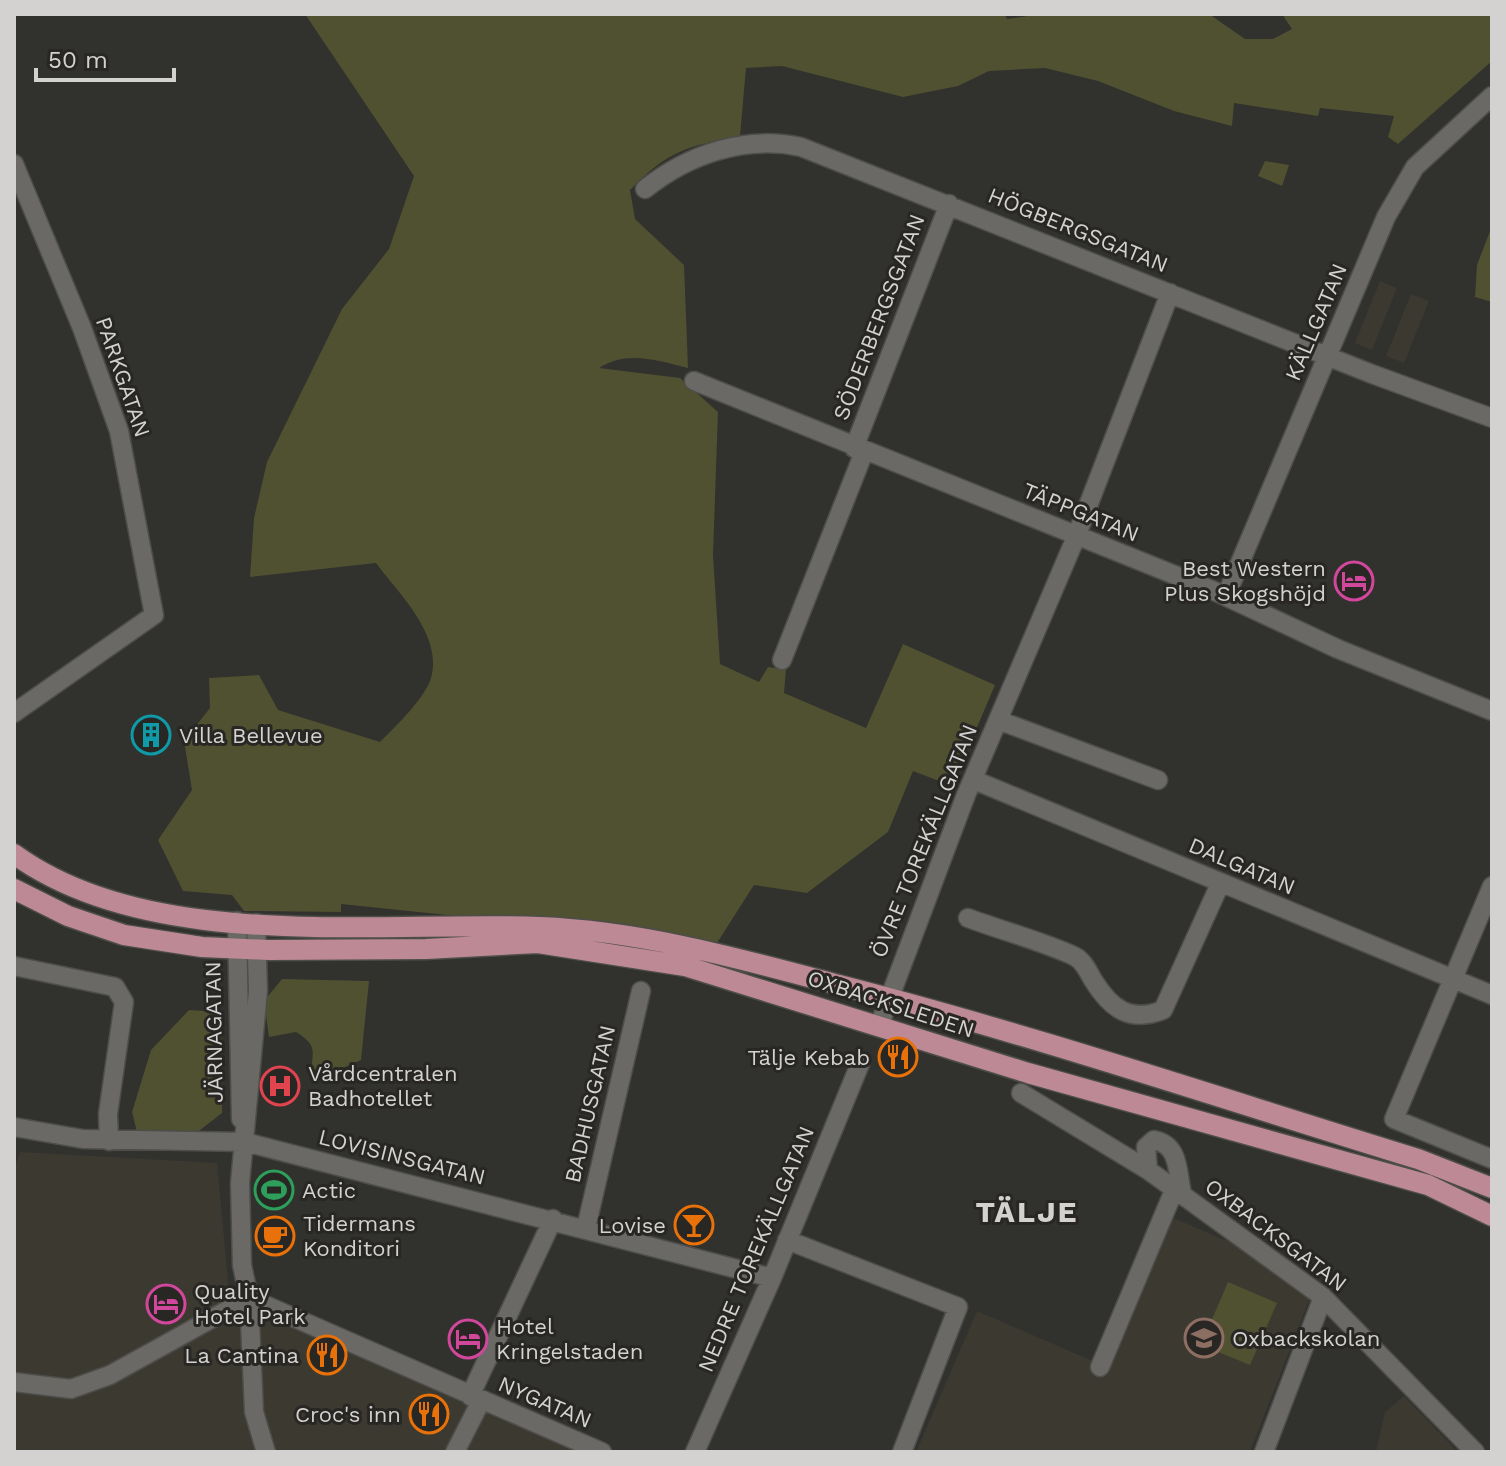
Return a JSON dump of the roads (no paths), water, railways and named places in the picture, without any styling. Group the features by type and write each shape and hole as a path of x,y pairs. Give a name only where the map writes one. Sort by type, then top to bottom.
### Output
{"main road":[{"name":"OXBACKSLEDEN","path":"14,854 81,893 128,908 247,922 544,927 691,946 891,998 1418,1159 1492,1188"},
{"name":"OXBACKSLEDEN","path":"14,889 68,916 124,935 246,949 426,949 538,943 685,966 1028,1073 1428,1185 1492,1216"}],"street":[{"name":"KÄLLGATAN","path":"1226,596 1386,217 1415,167 1492,96"},
{"name":"HÖGBERGSGATAN","path":"645,189 670,169 708,153 740,146 784,144 817,152 1328,356 1492,418"},
{"name":"PARKGATAN","path":"14,713 154,615 119,431 16,174"},
{"name":"SÖDERBERGSGATAN","path":"782,660 949,204"},
{"name":"ÖVRE TOREKÄLLGATAN","path":"879,1026 891,998 902,957 1076,537 1170,293"},
{"name":"TÄPPGATAN","path":"694,381 1226,596 1338,649 1492,711"},
{"name":"ÖVRE TOREKÄLLGATAN","path":"998,720 1158,780"},
{"name":"DALGATAN","path":"974,780 1492,995"},
{"path":"968,918 1078,957 1096,984 1123,1012 1137,1018 1147,1017 1163,1010 1220,884"},
{"path":"1492,886 1394,1119 1492,1159"},
{"name":"JÄRNAGATAN","path":"247,922 246,949 258,991 240,1183 242,1265 249,1298 254,1412 266,1452"},
{"path":"14,966 115,987 124,1002 108,1114 109,1141"},
{"name":"BADHUSGATAN","path":"586,1228 641,991"},
{"name":"NEDRE TOREKÄLLGATAN","path":"695,1452 772,1278 860,1064"},
{"name":"OXBACKSGATAN","path":"1021,1093 1148,1170 1323,1297 1475,1452"},
{"name":"LOVISINSGATAN","path":"14,1127 109,1141 245,1142 553,1219 772,1278"},
{"name":"OXBACKSGATAN","path":"1148,1170 1146,1147 1154,1140 1160,1141 1173,1152 1178,1191"},
{"path":"1100,1367 1178,1191"},
{"path":"455,1452 553,1219"},
{"path":"787,1240 958,1307 902,1452"},
{"path":"1264,1452 1323,1297"},
{"path":"14,1382 71,1389 110,1375 249,1298"},
{"name":"NYGATAN","path":"249,1298 602,1452"}],"place":[{"name":"Best Western Plus Skogshöjd","path":"1354,581"},
{"name":"Villa Bellevue","path":"151,735"},
{"name":"Tälje Kebab","path":"898,1057"},
{"name":"Vårdcentralen Badhotellet","path":"280,1086"},
{"name":"Actic","path":"274,1190"},
{"name":"Lovise","path":"694,1225"},
{"name":"Tidermans Konditori","path":"275,1236"},
{"name":"Quality Hotel Park","path":"166,1304"},
{"name":"Oxbackskolan","path":"1204,1338"},
{"name":"Hotel Kringelstaden","path":"468,1339"},
{"name":"La Cantina","path":"327,1355"},
{"name":"Croc's inn","path":"429,1414"}],"district":[{"name":"TÄLJE","path":"1027,1211"}]}
